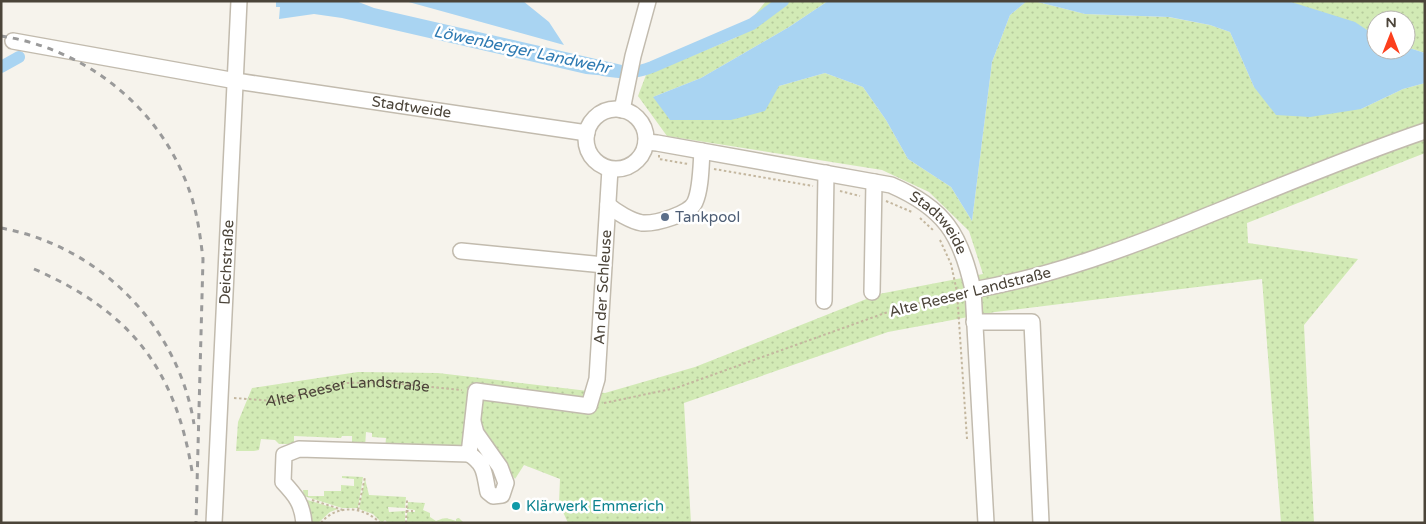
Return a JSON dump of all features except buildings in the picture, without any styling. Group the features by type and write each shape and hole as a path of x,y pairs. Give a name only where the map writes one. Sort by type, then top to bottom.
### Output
{"street":[{"name":"Deichstraße","path":"214,523 239,1"},
{"path":"622,110 633,56 648,1"},
{"name":"Stadtweide","path":"13,41 236,81 587,133"},
{"path":"622,110 638,118 646,134 646,142 640,158 634,164 627,168 610,169 601,166 594,160 586,142 587,133 590,124 596,117 604,112 622,110"},
{"name":"Alte Reeser Landstraße","path":"972,290 1083,263 1372,149 1425,131"},
{"name":"Stadtweide","path":"646,142 891,185 910,194 928,206 947,223 958,241 968,267 972,290 986,523"},
{"path":"608,204 617,213 642,222 665,219 684,213 695,203 702,151"},
{"name":"An der Schleuse","path":"590,406 597,379 610,169"},
{"path":"824,302 826,173"},
{"path":"872,292 874,182"},
{"path":"461,251 604,265"},
{"path":"974,322 1032,322 1041,523"},
{"path":"469,454 476,391 590,406"},
{"path":"304,523 302,508 296,497 282,482 284,455 299,449 469,454 478,460 484,470 488,492 493,496 502,495 506,483 500,467 476,433 473,415"}],"path":[{"path":"1420,1 1425,3"},
{"name":"Alte Reeser Landstraße","path":"590,406 676,388 885,313 957,292 972,290"},
{"name":"Alte Reeser Landstraße","path":"219,397 274,400 347,383 382,382 476,391"},
{"path":"358,510 365,477"},
{"path":"296,497 304,497 343,510"},
{"path":"406,523 407,500"},
{"path":"402,509 413,511"},
{"path":"321,523 332,513 343,510 358,510 370,515 380,523"}],"green space":[{"path":"766,1 828,1 789,27 701,78 653,97 779,86 825,73 863,87 886,120 908,159 951,187 972,221 992,62 1010,15 1027,1 1034,1 1085,14 1168,17 1210,25 1230,32 1254,87 1361,109 1403,89 1425,83 1425,153 1247,223 1248,243 1358,259 1304,325 1314,523 1281,523 1262,279 995,312 888,332 684,403 691,523 568,523 559,503 560,479 524,465 515,479 491,447 463,445 450,448 385,449 386,438 372,437 372,433 366,432 365,447 352,447 352,436 342,436 341,438 294,436 294,444 279,444 275,440 261,439 259,450 236,451 238,422 252,388 358,372 438,373 605,393 695,367 879,294 983,274 969,231 929,192 882,170 667,136 638,96 646,75 737,37"},
{"path":"1288,1 1425,1 1425,53 1416,50 1416,10 1366,10 1366,32"},
{"path":"342,476 363,477 358,508 342,508 304,496 303,490 308,490 308,496 324,496 324,491 341,491 341,485 354,486 354,479 342,478"},
{"path":"365,479 369,495 406,497 405,508 388,507 389,512 405,511 405,523 388,523 385,520 382,523 373,514 359,509"},
{"path":"304,499 338,509 330,512 318,523 310,523 310,509"},
{"path":"408,502 425,503 423,510 430,513 430,517 436,521 446,518 456,521 459,518 464,523 407,523 407,512 415,512 415,510 407,509"}],"water":[{"path":"276,1 356,1 374,8 622,65 619,77 586,74 342,18 314,14 279,19 280,7 276,7"},
{"path":"405,1 523,1 549,22 564,45"},
{"path":"828,1 1027,1 1010,15 992,62 972,221 951,187 908,159 886,120 863,87 825,73 779,86 765,111 731,120 670,120 653,97 701,78 789,27"},
{"path":"1034,1 1288,1 1355,22 1366,29 1366,60 1416,60 1416,50 1425,53 1425,83 1403,89 1361,109 1310,117 1276,115 1254,87 1230,32 1210,25 1169,17 1085,14"}],"waterway":[{"name":"Löwenberger Landwehr","path":"603,70 628,72 652,67 752,24 783,1"},
{"name":"Löwenberger Landwehr","path":"1,67 19,57"}],"railway":[{"path":"1,36 32,43 62,54 90,68 115,86 138,107 158,131 175,158 188,187 196,213 203,259 196,523"},
{"path":"1,228 37,238 70,252 101,272 128,296 152,323 171,354 185,388 194,424"},
{"path":"34,269 68,286 97,304 122,324 143,347 160,373 174,402 184,434 192,471"}],"place":[{"name":"Tankpool","path":"665,217"},
{"name":"Klärwerk Emmerich","path":"516,506"}]}
